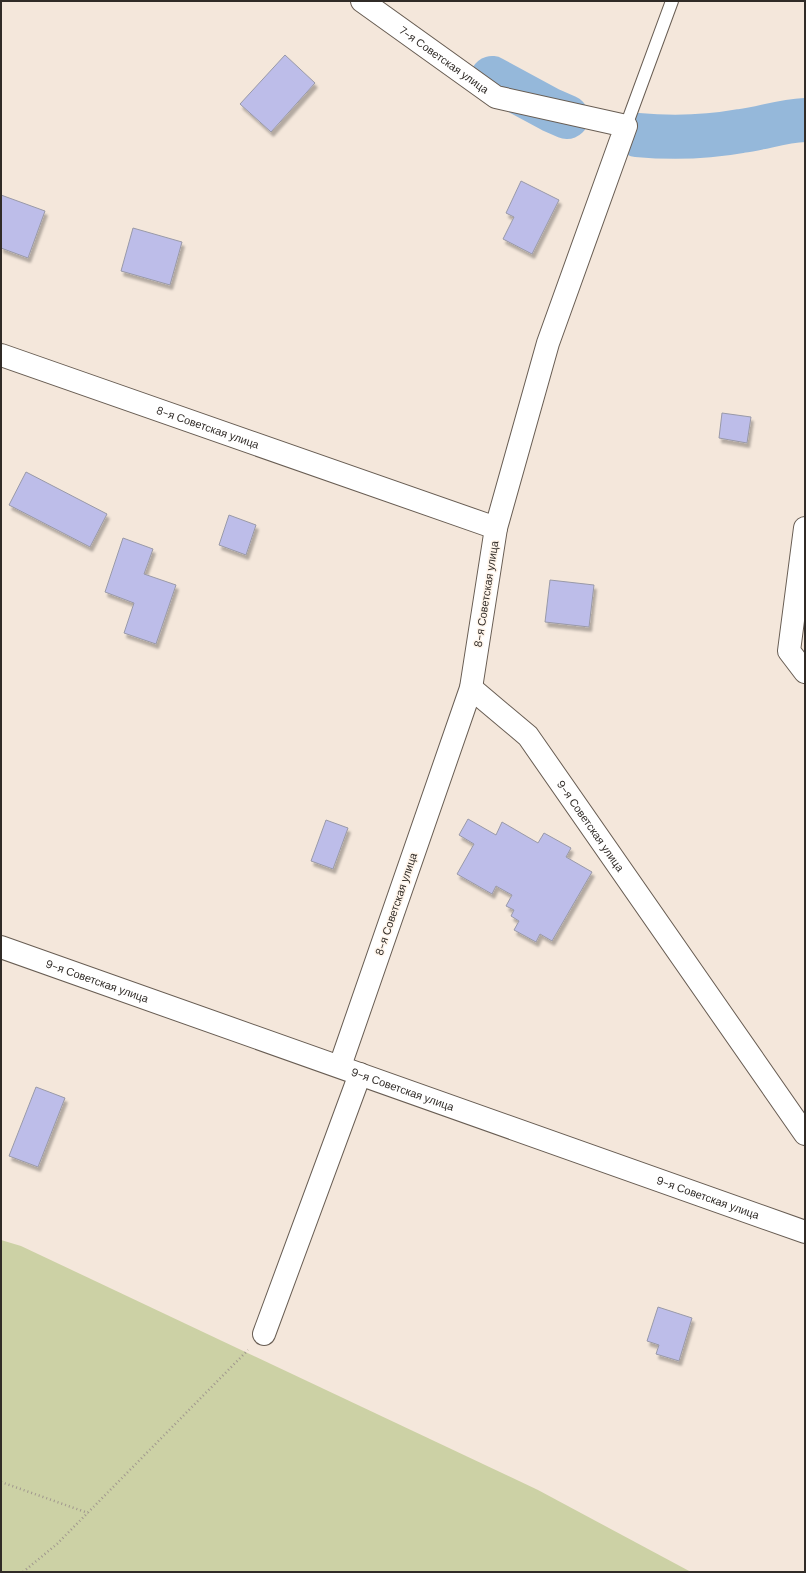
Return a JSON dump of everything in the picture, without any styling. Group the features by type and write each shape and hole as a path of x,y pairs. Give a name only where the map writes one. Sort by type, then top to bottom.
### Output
{"street":[{"name":"7-я Советская улица","path":"362,1 496,96 626,126"},
{"path":"496,528 548,343 626,126"},
{"name":"8-я Советская улица","path":"1,355 496,528 471,688 340,1066"},
{"path":"805,528 789,651 805,672"},
{"name":"9-я Советская улица","path":"471,688 528,736 805,1134"},
{"name":"9-я Советская улица","path":"1,947 805,1232"},
{"path":"264,1334 360,1074"}],"lane":[{"path":"626,126 672,1"}],"path":[{"path":"23,1572 57,1544 264,1334"},
{"path":"1,1482 88,1513"}],"green space":[{"path":"1,1240 21,1246 538,1490 691,1572 1,1572"}],"building":[{"path":"285,55 315,83 271,132 240,104"},
{"path":"521,181 559,200 532,254 503,239 514,217 506,213"},
{"path":"1,195 45,211 28,258 1,248"},
{"path":"133,228 182,242 170,285 121,271"},
{"path":"722,413 751,417 747,443 719,438"},
{"path":"26,472 107,514 90,547 9,505"},
{"path":"229,515 256,525 246,555 219,545"},
{"path":"123,538 153,549 144,574 176,585 156,644 124,633 134,603 105,592"},
{"path":"550,580 594,585 589,627 545,622"},
{"path":"468,819 496,835 502,822 538,843 544,833 571,848 566,857 592,872 552,941 540,934 536,942 514,930 519,921 511,916 514,910 506,906 512,895 496,886 492,894 457,874 474,844 459,835"},
{"path":"326,820 348,828 333,869 311,861"},
{"path":"36,1087 65,1098 38,1167 9,1156"},
{"path":"658,1307 692,1318 679,1361 656,1354 659,1345 647,1341"}],"waterway":[{"path":"492,78 567,117"},
{"path":"637,135 676,137 715,135 805,120"}]}
